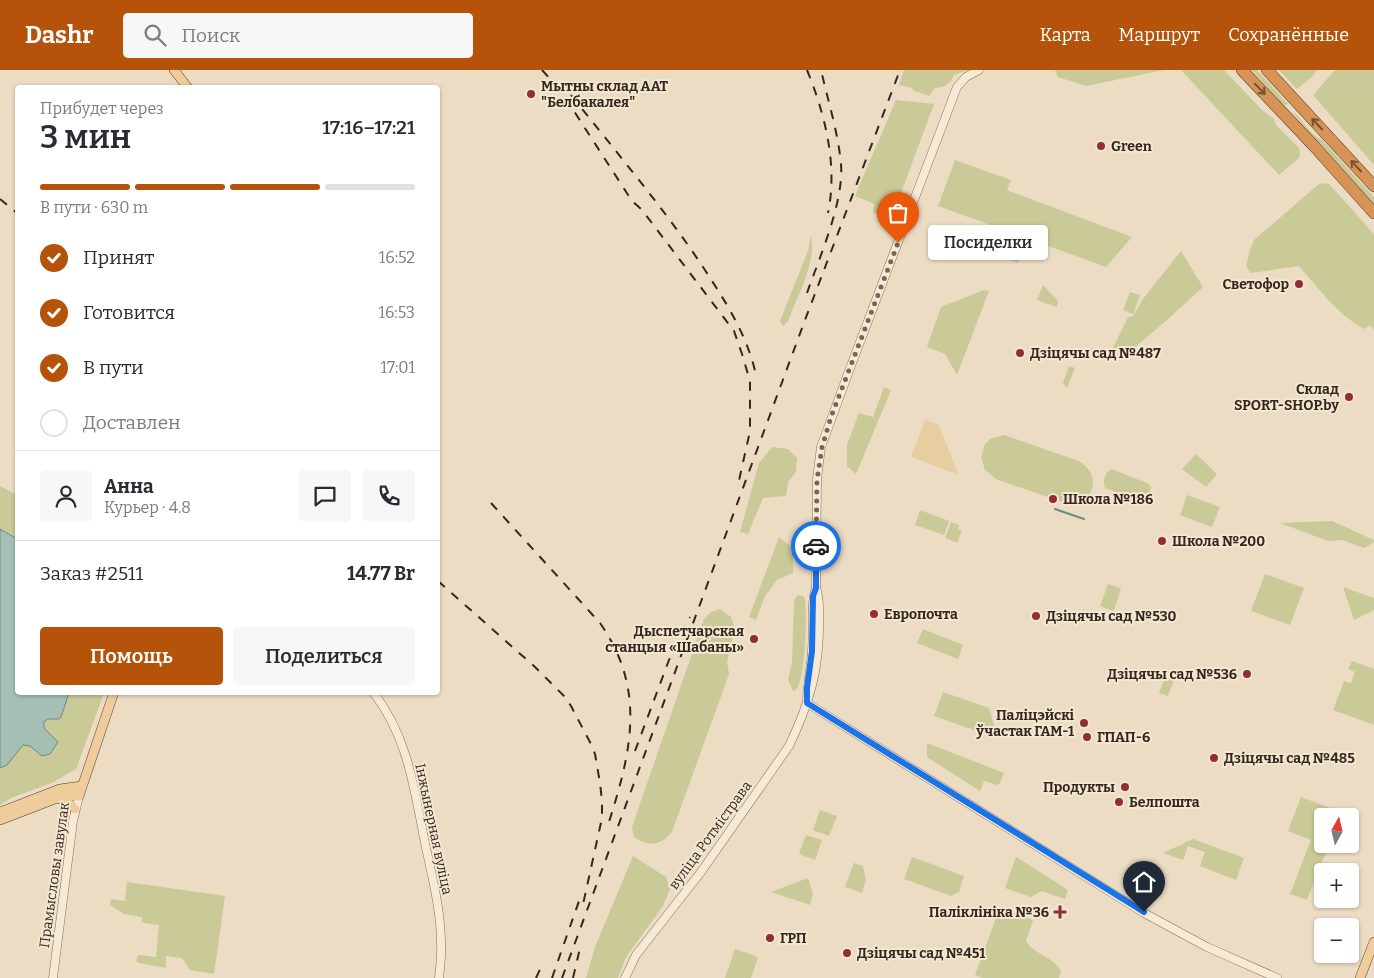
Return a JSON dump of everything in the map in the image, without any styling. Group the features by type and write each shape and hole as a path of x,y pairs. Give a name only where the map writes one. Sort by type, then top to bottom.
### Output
{"highway":[{"path":"1242,70 1374,213"},
{"path":"1267,70 1374,186"},
{"path":"1283,113 1295,101"}],"main road":[{"path":"174,70 186,85"},
{"name":"Прамысловы завулак","path":"79,796 113,695"},
{"path":"0,812 60,789 82,786"},
{"path":"0,820 65,795 79,796"},
{"path":"58,798 68,803 75,810"},
{"path":"1360,978 1374,942"}],"street":[{"name":"вуліца Ротмістрава","path":"625,978 636,955 701,872 789,746 807,703 812,651 813,596 816,588 817,480 822,447 957,87 966,77 979,70"},
{"name":"Інжынерная вуліца","path":"375,695 395,726 412,778 439,914 442,945 438,978"},
{"path":"807,703 1161,922 1207,947 1277,978"},
{"name":"Прамысловы завулак","path":"54,978 75,810 79,796"}],"green space":[{"path":"904,70 969,70 954,75 949,83 935,88 929,96 914,91 912,88 899,85"},
{"path":"1055,70 1164,70 1086,86 1058,77"},
{"path":"1181,70 1224,70 1262,110 1274,119 1276,125 1299,148 1299,158 1279,175"},
{"path":"1252,70 1257,70 1288,104 1281,103"},
{"path":"1279,70 1317,70 1312,77 1297,89"},
{"path":"1335,70 1374,70 1374,165 1313,95"},
{"path":"896,100 934,104 901,193 893,201 885,219 873,212 874,204 855,196"},
{"path":"1292,112 1314,135 1322,140 1374,197 1374,204"},
{"path":"955,160 1011,180 1007,190 1132,237 1106,267 938,206"},
{"path":"1319,184 1329,184 1374,234 1374,330 1370,325 1364,329 1345,316 1299,266 1251,273 1246,266 1254,240"},
{"path":"990,235 1024,248 1018,263 984,251"},
{"path":"811,236 812,246 809,268 788,321 783,326 780,321 808,251"},
{"path":"1181,251 1203,287 1133,349 1112,350 1128,317 1133,316 1143,299"},
{"path":"1043,285 1058,301 1057,307 1037,300"},
{"path":"984,290 989,291 957,375 945,354 927,347 941,307"},
{"path":"1130,292 1140,295 1133,314 1123,310"},
{"path":"1069,366 1075,368 1067,388 1063,383"},
{"path":"884,387 891,390 856,474 847,466 847,445 859,413 873,417"},
{"path":"1004,435 1079,461 1087,467 1091,474 1092,489 1083,500 1075,503 1065,503 996,479 985,470 981,457 985,444 990,439"},
{"path":"772,447 788,449 797,458 796,472 788,482 786,496 763,498 748,534 740,532 759,463"},
{"path":"1196,454 1217,474 1206,487 1182,469"},
{"path":"1112,469 1149,484 1151,488 1147,500 1142,502 1105,488 1105,477"},
{"path":"0,486 15,494 15,695 103,695 76,769 52,783 11,798 0,805"},
{"path":"1187,495 1220,507 1212,527 1180,515"},
{"path":"920,510 949,521 944,535 915,525"},
{"path":"1332,521 1374,540 1374,542 1364,548 1342,540 1328,541 1280,523"},
{"path":"951,522 959,525 958,529 962,531 957,543 945,538"},
{"path":"779,537 793,548 793,573 777,580 765,596 756,620 749,617"},
{"path":"1265,574 1304,588 1290,625 1251,611"},
{"path":"1108,584 1121,588 1114,611 1100,606"},
{"path":"1343,587 1374,598 1374,610 1354,620"},
{"path":"797,595 803,596 805,599 806,632 802,673 796,690 793,691 788,680 792,662 794,602"},
{"path":"720,609 731,617 735,629 727,662 729,674 672,832 663,840 649,844 634,837 632,827 704,619 711,612"},
{"path":"923,629 963,645 958,659 917,643"},
{"path":"1352,661 1374,669 1374,725 1333,710 1344,681 1351,683 1355,672 1348,669"},
{"path":"1166,675 1175,678 1168,696 1159,693"},
{"path":"943,692 989,708 994,726 991,736 934,716"},
{"path":"927,743 1004,773 1000,783 997,785 984,781 980,791 927,757"},
{"path":"1301,797 1330,808 1314,808 1314,853 1325,853 1322,863 1314,863 1314,882 1307,900 1290,894 1311,840 1288,831"},
{"path":"820,810 837,816 829,836 813,830"},
{"path":"806,835 822,840 815,860 799,854"},
{"path":"1193,839 1244,858 1236,880 1200,866 1205,852 1188,846 1183,860 1163,853"},
{"path":"633,856 666,877 670,889 663,906 626,957 618,978 586,978 595,947"},
{"path":"912,857 964,876 959,892 951,896 904,879"},
{"path":"1016,857 1068,890 1065,899 1042,891 1031,897 1005,888"},
{"path":"854,863 863,866 866,880 862,893 845,887"},
{"path":"808,878 813,894 810,905 771,892"},
{"path":"127,882 225,896 214,974 190,970 182,958 166,956 166,968 136,961 138,955 156,957 159,925 144,923 142,922 142,917 124,914 110,905 111,899 125,901"},
{"path":"1000,907 1033,920 1026,941 1033,949 1057,966 1061,971 1059,978 983,978 975,975"},
{"path":"735,949 758,957 751,978 725,978"}],"sand":[{"path":"925,420 938,424 959,475 911,457"}],"shaded area":[{"path":"0,529 15,538 15,695 68,695 61,717 59,719 48,719 44,722 44,728 58,742 50,754 42,756 30,746 23,745 7,765 0,768"}],"waterway":[{"path":"1055,509 1084,519"}],"railway":[{"path":"542,70 561,91 632,201 642,210 734,331 750,381 750,431 738,485"},
{"path":"807,70 819,104 828,140 831,177 828,213"},
{"path":"807,293 830,229 841,179 838,140 821,70"},
{"path":"562,978 805,320 900,70"},
{"path":"571,95 656,201 703,267 727,305 741,332 756,375"},
{"path":"0,199 15,212"},
{"path":"491,503 600,623 615,648 624,673 629,697 630,722 623,772 608,825"},
{"path":"440,583 535,667 565,697 592,746 600,783 602,818 582,909"},
{"path":"635,751 669,660 690,617"},
{"path":"552,978 579,901"},
{"path":"573,978 580,948"},
{"path":"536,978 542,965"}],"way so far":[{"path":"816,546 817,480 822,447 831,417 898,243"}],"place":[{"name":"Мытны склад ААТ \"Белбакалея\"","path":"531,94"},
{"name":"Green","path":"1101,146"},
{"name":"Посиделки","path":"898,243"},
{"name":"Светофор","path":"1299,284"},
{"name":"Дзіцячы сад №487","path":"1020,353"},
{"name":"Склад SPORT-SHOP.by","path":"1349,397"},
{"name":"Школа №186","path":"1053,499"},
{"name":"Школа №200","path":"1162,541"},
{"name":"Европочта","path":"874,614"},
{"name":"Дзіцячы сад №530","path":"1036,616"},
{"name":"Дыспетчарская станцыя «Шабаны»","path":"754,639"},
{"name":"Дзіцячы сад №536","path":"1247,674"},
{"name":"Паліцэйскі ўчастак ГАМ-1","path":"1084,723"},
{"name":"ГПАП-6","path":"1087,737"},
{"name":"Дзіцячы сад №485","path":"1214,758"},
{"name":"Продукты","path":"1125,787"},
{"name":"Белпошта","path":"1119,802"},
{"name":"Паліклініка №36","path":"1060,912"},
{"name":"ГРП","path":"770,938"},
{"name":"Дзіцячы сад №451","path":"847,953"}],"route":[{"path":"816,546 816,588 813,596 812,651 807,703 1144,912"}]}
